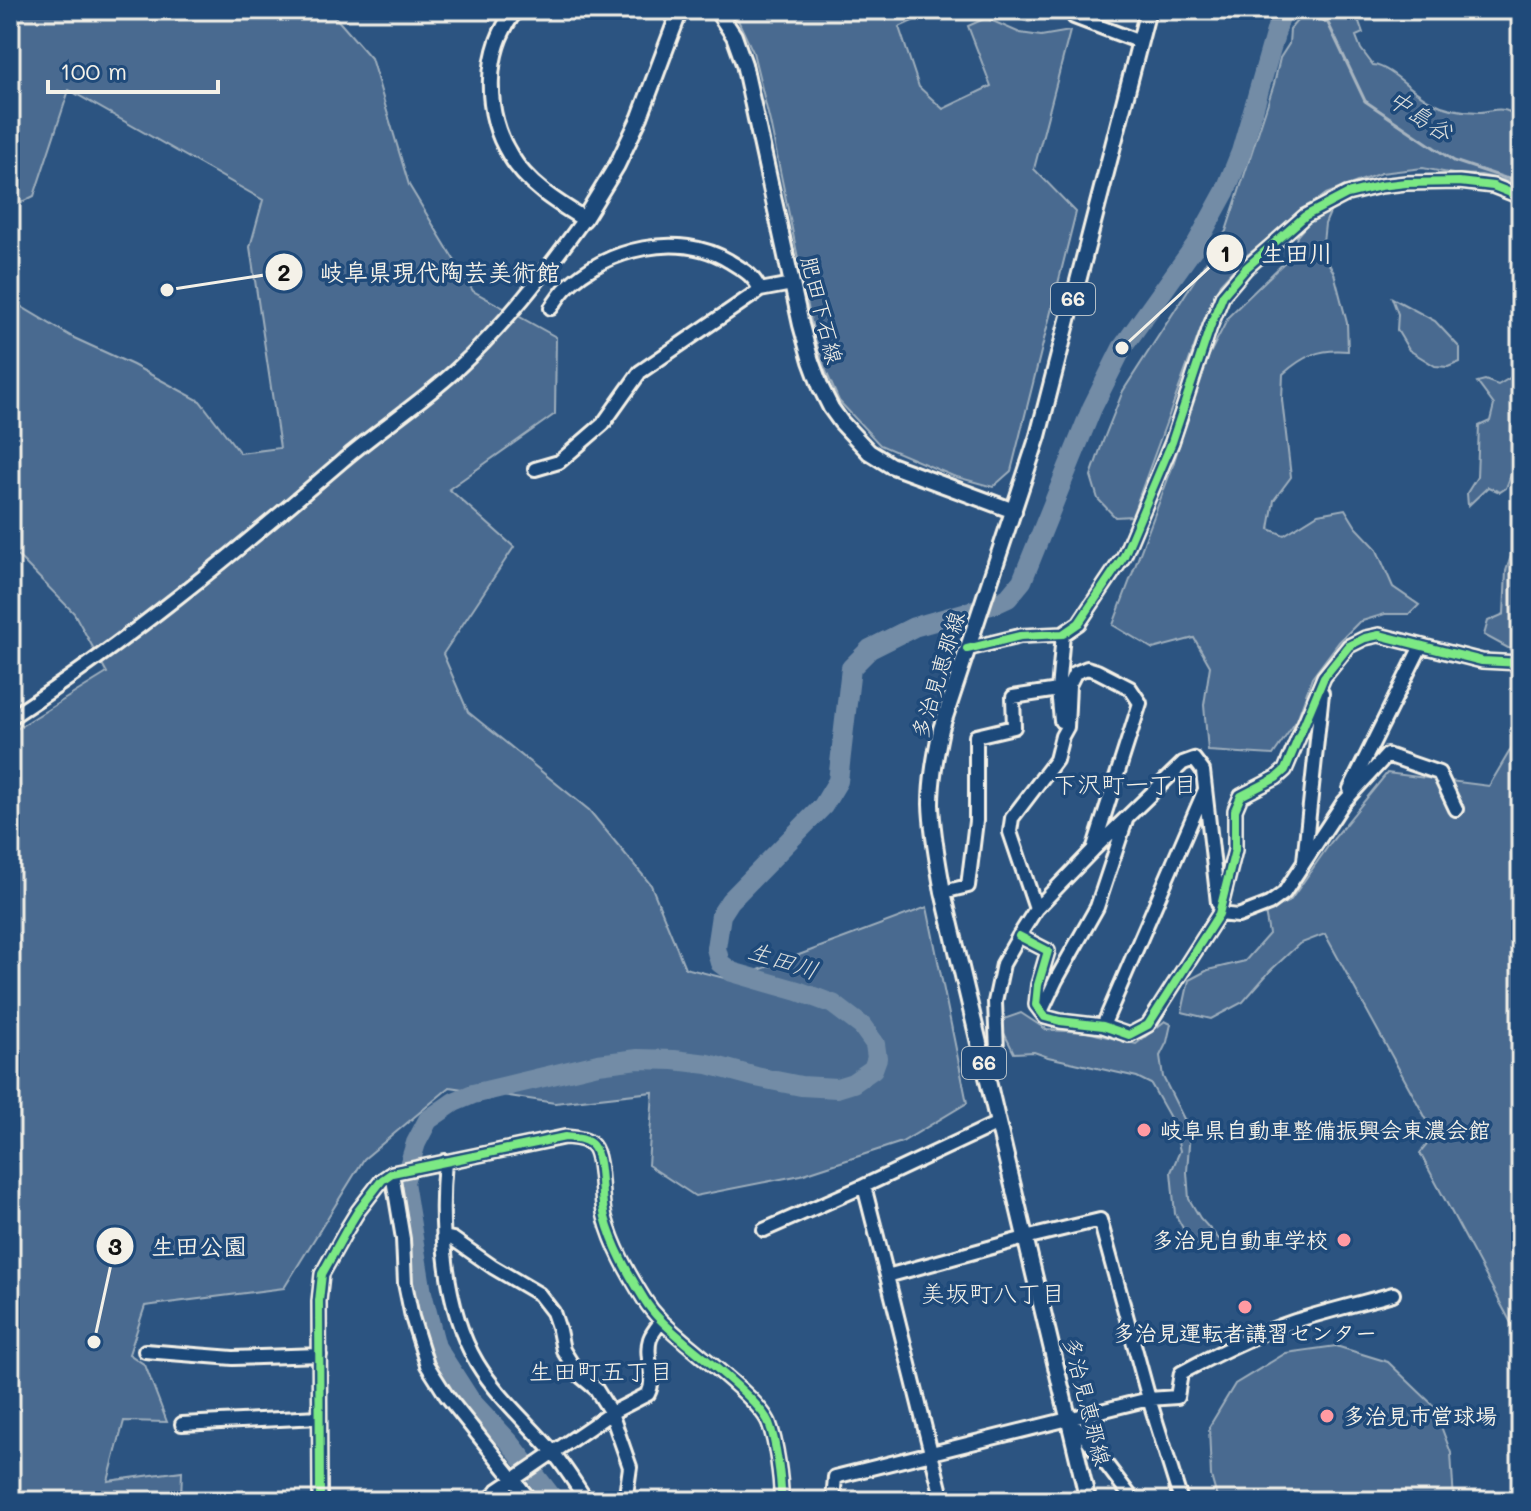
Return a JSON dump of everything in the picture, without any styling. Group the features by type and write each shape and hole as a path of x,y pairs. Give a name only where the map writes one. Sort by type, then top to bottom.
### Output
{"main road":[{"path":"516,10 501,35 494,56 491,82 493,111 500,134 510,156 528,178 546,195 584,219 617,165 640,117 680,10"},
{"name":"多治見恵那線","path":"1088,1501 943,892 931,803 941,729 1038,436 1148,10"},
{"name":"肥田下石線","path":"720,15 734,36 744,64 807,349 831,408 869,452 890,465 1014,511"}],"street":[{"path":"1074,17 1140,42"},
{"path":"967,649 1020,636 1063,634 1079,623 1124,556 1172,442 1223,295 1246,268 1305,216 1347,194 1380,186 1459,182 1493,186 1521,197"},
{"path":"10,718 144,623 264,529 344,459 453,373 496,330 584,219"},
{"path":"551,308 566,288 591,268 639,248 664,246 719,255 748,272 760,290"},
{"path":"535,469 559,462 603,424 640,372 760,290 792,284"},
{"path":"1062,736 1058,690 1063,634"},
{"path":"1019,936 1048,951 1036,1005 1045,1017 1103,1026 1129,1035 1148,1025 1219,914 1235,850 1235,810 1241,796 1285,770 1324,677 1349,646 1379,635 1482,661 1521,663"},
{"path":"1219,914 1238,916 1269,904 1284,893 1343,803 1421,646"},
{"path":"1036,909 1010,832 1012,818 1056,760 1067,727 1069,685 1075,673 1087,668 1130,688 1140,703 1093,850"},
{"path":"1304,864 1324,677"},
{"path":"943,892 968,886 976,821 976,736 1014,727 1013,697 1058,690"},
{"path":"1343,803 1387,755 1439,773 1456,809"},
{"path":"987,1073 997,1052 995,1002 1003,964 1036,909 1183,763 1194,759 1203,771 1219,914"},
{"path":"1103,1026 1205,789"},
{"path":"1041,1012 1097,907 1127,817"},
{"path":"764,1230 998,1123"},
{"path":"320,1501 319,1301 322,1274 358,1211 382,1180 392,1173 565,1137 585,1140 593,1145 598,1156 605,1220 620,1259 651,1310 730,1380 769,1421 782,1487 781,1501"},
{"path":"445,1161 442,1192 444,1237 452,1302 466,1343 493,1387 553,1453 587,1501"},
{"path":"392,1173 403,1239 405,1283 427,1365 446,1395 531,1501"},
{"path":"864,1186 943,1501"},
{"path":"887,1276 1100,1220 1149,1399 1181,1501"},
{"path":"444,1237 453,1239 539,1294 553,1312 563,1350 578,1374 596,1389 611,1413 630,1467 628,1501"},
{"path":"833,1501 835,1477 1149,1399 1177,1397 1181,1373 1261,1334 1393,1294"},
{"path":"489,1501 498,1490 611,1413 648,1394 652,1388 650,1337 661,1322"},
{"path":"145,1351 233,1358 320,1355"},
{"path":"182,1424 319,1417"},
{"path":"1069,1418 1134,1501"}],"shaded area":[{"path":"10,10 329,10 371,58 409,185 473,291 556,337 555,414 449,489 514,547 443,654 468,712 589,810 651,885 685,968 732,980 927,907 967,1103 902,1142 801,1175 695,1196 648,1165 653,1092 555,1103 450,1087 364,1159 284,1288 145,1306 129,1354 145,1365 167,1422 124,1421 108,1481 182,1471 181,1501 10,1501 10,733 107,673 74,613 10,550 10,300 74,338 200,401 240,453 280,448 250,247 263,200 69,90 34,196 10,208"},
{"path":"745,10 937,10 899,27 919,87 943,109 991,86 968,26 986,18 1020,33 1041,36 1070,31 1034,169 1076,212 1011,471 993,487 953,476 880,445 839,401 814,336 753,52 736,16"},
{"path":"989,10 1064,10 1063,13 1029,22"},
{"path":"1322,10 1340,10 1353,20 1358,19 1363,33 1356,36 1373,65 1387,70 1430,101 1460,111 1501,110 1521,117 1521,182 1423,168 1381,173 1326,194 1246,256 1220,284 1132,516 1115,517 1098,499 1091,476 1123,391 1226,231 1280,58 1289,44 1290,29 1302,15 1319,18"},
{"path":"1331,210 1325,224 1322,252 1334,273 1347,323 1348,351 1312,355 1283,374 1282,400 1291,477 1274,500 1269,529 1284,535 1318,514 1345,509 1356,527 1376,548 1393,587 1419,605 1410,614 1385,614 1359,622 1339,642 1312,678 1297,720 1273,755 1208,751 1204,705 1210,666 1194,638 1153,649 1113,625 1172,468 1205,363 1229,316 1293,254 1297,236 1308,223"},
{"path":"1392,298 1435,321 1460,348 1460,362 1448,367 1435,366 1409,350 1397,330 1398,314"},
{"path":"1521,361 1521,448 1506,488 1500,492 1488,487 1468,506 1467,493 1477,477 1479,426 1490,421 1494,405 1477,382 1485,380 1498,385 1513,376"},
{"path":"1512,524 1521,525 1521,655 1484,635 1488,621 1504,614"},
{"path":"1521,732 1521,1346 1420,1153 1435,1135 1325,934 1299,944 1243,1002 1211,1019 1182,1012 1189,980 1208,970 1245,961 1269,934 1265,912 1290,901 1331,842 1387,773 1489,786"},
{"path":"1021,1013 1047,1030 1087,1032 1136,1044 1165,1021 1171,1024 1160,1056 1163,1077 1190,1131 1189,1199 1200,1218 1219,1239 1229,1245 1224,1252 1208,1251 1189,1239 1175,1214 1171,1172 1180,1151 1173,1123 1151,1084 1137,1077 1034,1052 1014,1053 998,1021"},
{"name":"多治見市営球場","path":"1336,1346 1388,1362 1433,1405 1451,1453 1454,1501 1218,1501 1211,1476 1209,1427 1235,1384 1286,1353"}],"waterway":[{"name":"生田川","path":"555,1501 511,1444 470,1400 436,1347 422,1293 404,1182 416,1143 428,1120 454,1102 473,1094 598,1064 638,1059 674,1060 708,1064 801,1086 837,1088 853,1083 873,1069 877,1058 875,1044 862,1026 833,1004 732,972 720,963 716,948 721,915 730,901 823,806 838,781 851,668 870,649 914,627 1008,598 1022,581 1092,408 1122,348 1197,243 1225,192 1241,152 1282,10"},
{"name":"中島谷","path":"1301,10 1328,23 1365,101 1454,161 1505,178 1521,180"}],"cycle path":[{"path":"967,649 1020,636 1063,634 1079,623 1124,556 1172,442 1223,295 1246,268 1305,216 1347,194 1406,183 1459,182 1493,186 1521,197"},
{"path":"1019,936 1048,951 1036,1005 1045,1017 1103,1026 1129,1035 1148,1025 1219,914 1235,850 1235,810 1241,796 1285,770 1324,677 1349,646 1379,635 1482,661 1521,663"},
{"path":"320,1501 319,1301 322,1274 358,1211 382,1180 392,1173 565,1137 587,1141 596,1152 608,1228 648,1305 764,1414 776,1451 781,1501"}],"place":[{"name":"岐阜県現代陶芸美術館","path":"167,290"},
{"name":"生田川","path":"1122,348"},
{"name":"岐阜県自動車整備振興会東濃会館","path":"1144,1130"},
{"name":"多治見自動車学校","path":"1344,1240"},
{"name":"多治見運転者講習センター","path":"1245,1307"},
{"name":"生田公園","path":"94,1342"},
{"name":"多治見市営球場","path":"1327,1416"}],"district":[{"name":"下沢町一丁目","path":"1125,785"},
{"name":"美坂町八丁目","path":"993,1294"},
{"name":"生田町五丁目","path":"601,1372"}]}
